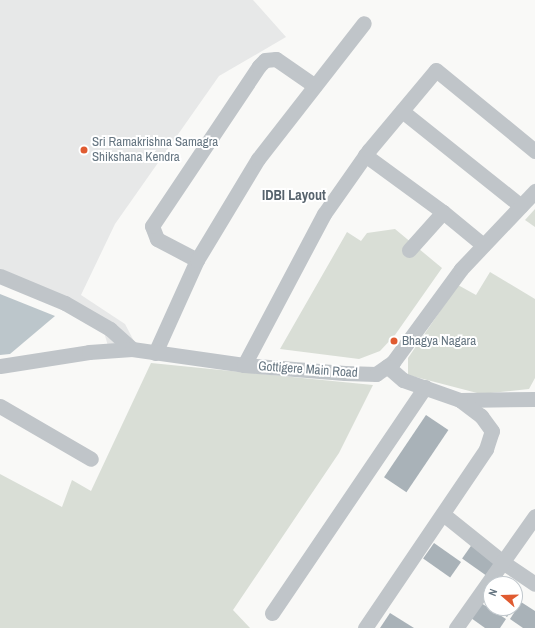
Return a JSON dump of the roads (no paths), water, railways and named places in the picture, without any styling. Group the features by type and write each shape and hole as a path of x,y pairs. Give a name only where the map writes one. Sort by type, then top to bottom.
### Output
{"street":[{"path":"155,353 197,260 258,159 364,23"},
{"path":"197,260 157,239 152,226 259,66 265,60 276,59 315,86"},
{"path":"244,366 324,214 365,155 436,70 535,151"},
{"path":"402,111 521,206"},
{"path":"365,155 443,212 482,245"},
{"name":"Gottigere Main Road","path":"0,366 89,352 132,349 244,366 376,374 393,362 419,324 482,245 535,191"},
{"path":"409,250 443,212"},
{"path":"0,276 66,303 110,329 132,349"},
{"path":"365,628 486,449 492,431 481,416 460,400 403,380 388,366"},
{"path":"272,613 425,387"},
{"path":"460,400 535,399"},
{"path":"0,406 91,459"},
{"path":"443,514 504,563 535,584"},
{"path":"456,628 504,563 535,516"}],"place":[{"name":"Sri Ramakrishna Samagra Shikshana Kendra","path":"84,150"},
{"name":"Bhagya Nagara","path":"394,341"}],"district":[{"name":"IDBI Layout","path":"294,195"}]}
